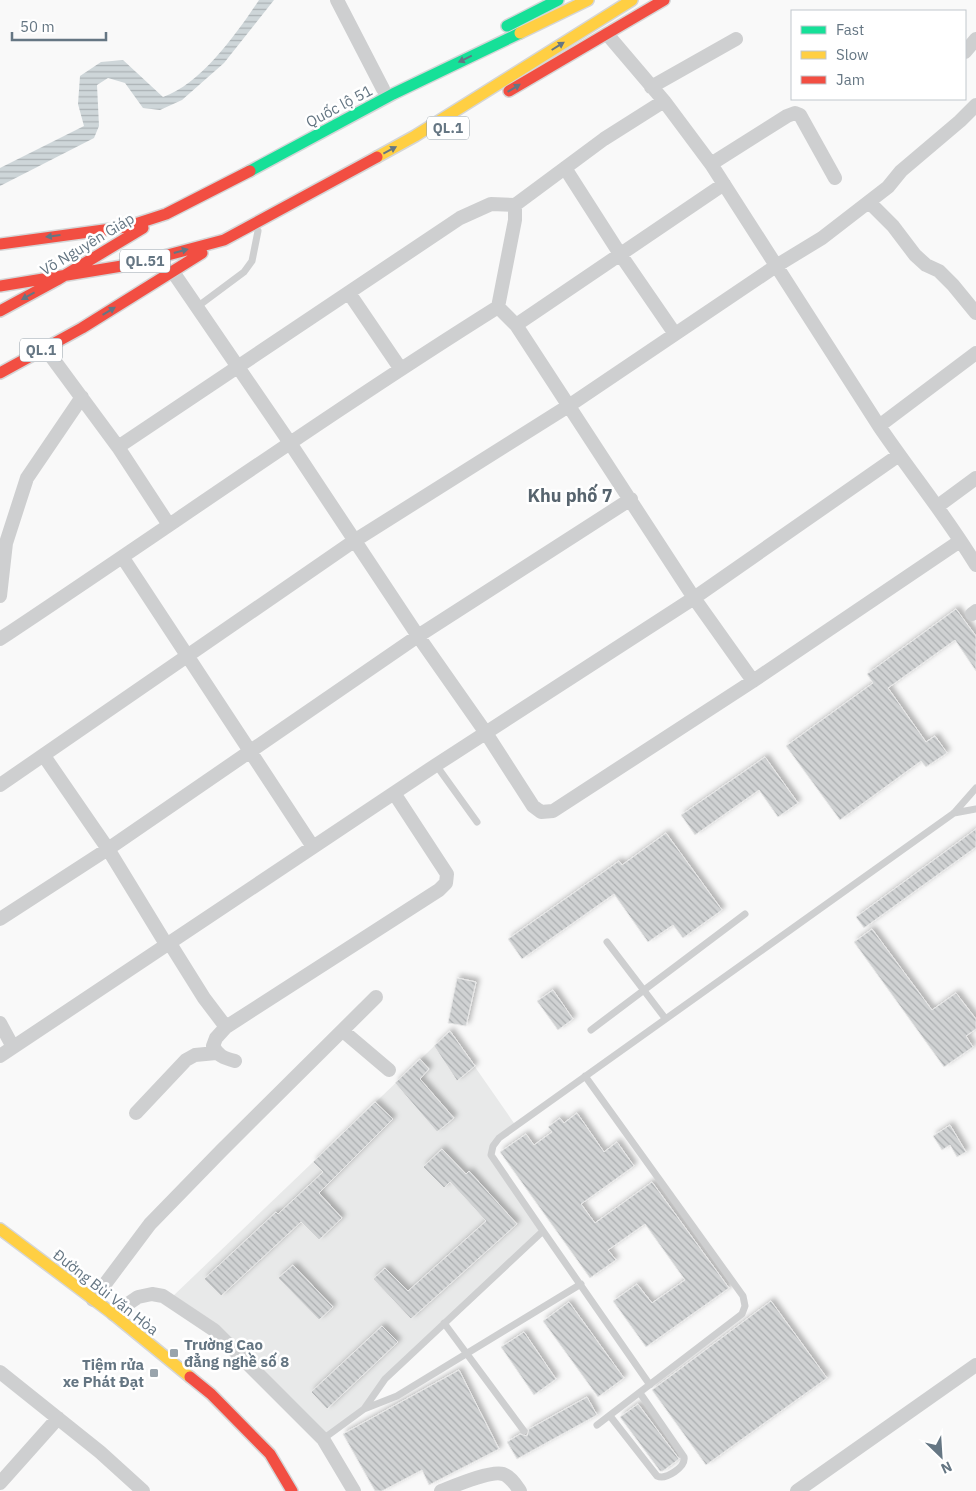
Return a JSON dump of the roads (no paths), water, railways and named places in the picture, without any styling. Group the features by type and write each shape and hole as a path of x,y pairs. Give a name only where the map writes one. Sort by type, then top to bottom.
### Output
{"main road":[{"path":"494,32 558,0"},
{"name":"Quốc lộ 51","path":"0,244 126,226 166,214 202,197 393,94 588,0"},
{"name":"QL.1","path":"0,373 46,348 133,288 173,272 224,240 415,136 632,0"},
{"name":"QL.1","path":"224,240 258,232 420,144 664,0"},
{"name":"Quốc lộ 51","path":"102,230 185,196 383,89 477,41"},
{"name":"Võ Nguyên Giáp","path":"0,311 65,275 166,214 185,196"},
{"name":"QL.51","path":"0,286 121,266 224,240"},
{"path":"111,247 133,288"},
{"name":"Đường Bùi Văn Hòa","path":"0,1229 113,1314 210,1394 270,1454 292,1491"}],"street":[{"path":"337,0 383,89"},
{"path":"607,34 664,101 711,164 899,455 938,506 976,565"},
{"path":"651,87 736,39"},
{"path":"966,51 976,39"},
{"path":"118,447 460,218 491,204 515,206 604,139 664,101"},
{"path":"0,785 354,541 570,406 776,266 822,238 888,187 908,165 976,105"},
{"path":"711,164 787,116 795,113 800,115 834,178"},
{"path":"565,168 620,254 675,334"},
{"path":"516,325 724,184"},
{"path":"869,202 893,226 915,255 926,265 939,271 976,313"},
{"path":"0,639 123,558 400,368 498,307 515,220 515,206"},
{"path":"173,272 236,367 290,443 418,636 486,733 533,806 541,812 553,811 753,681 960,541"},
{"path":"349,293 400,368"},
{"path":"498,307 516,325 694,598 753,681"},
{"path":"46,348 118,447 169,525"},
{"path":"880,426 976,353"},
{"path":"0,596 6,543 27,478 82,397"},
{"path":"0,1056 436,765 694,598 899,455"},
{"path":"938,506 976,478"},
{"path":"0,919 108,849 418,636 631,499"},
{"path":"123,558 313,847"},
{"path":"44,756 108,849 204,998 226,1027"},
{"path":"235,1061 216,1053 213,1046 216,1038 226,1027 431,895 446,883 447,874 394,793"},
{"path":"93,1300 150,1224 376,997"},
{"path":"0,1023 13,1047"},
{"path":"343,1031 389,1070"},
{"path":"136,1113 186,1060 195,1055 216,1053"},
{"path":"113,1314 138,1297 152,1294 163,1296 214,1330 323,1439 354,1491"},
{"path":"798,1491 976,1365"},
{"path":"0,1372 100,1452 142,1491"},
{"path":"0,1483 58,1418"},
{"path":"441,1491 492,1474 502,1473 512,1479 520,1491"}],"lane":[{"path":"197,307 244,272 252,261 258,232"},
{"path":"436,765 478,822"},
{"path":"650,1385 491,1155 493,1146 500,1138 665,1018 954,813 976,788"},
{"path":"954,813 976,809"},
{"path":"591,1030 745,914"},
{"path":"607,942 665,1018"},
{"path":"585,1076 744,1296 746,1306 742,1314 597,1425"},
{"path":"364,1409 385,1379 543,1231"},
{"path":"323,1439 364,1409 397,1396 581,1284"},
{"path":"444,1323 524,1431"},
{"path":"610,1416 657,1476 665,1477 683,1465 684,1457 640,1393"}],"place":[{"name":"Trường Cao đẳng nghề số 8","path":"174,1353"},
{"name":"Tiệm rửa xe Phát Đạt","path":"154,1373"}],"district":[{"name":"Khu phố 7","path":"570,495"}]}
